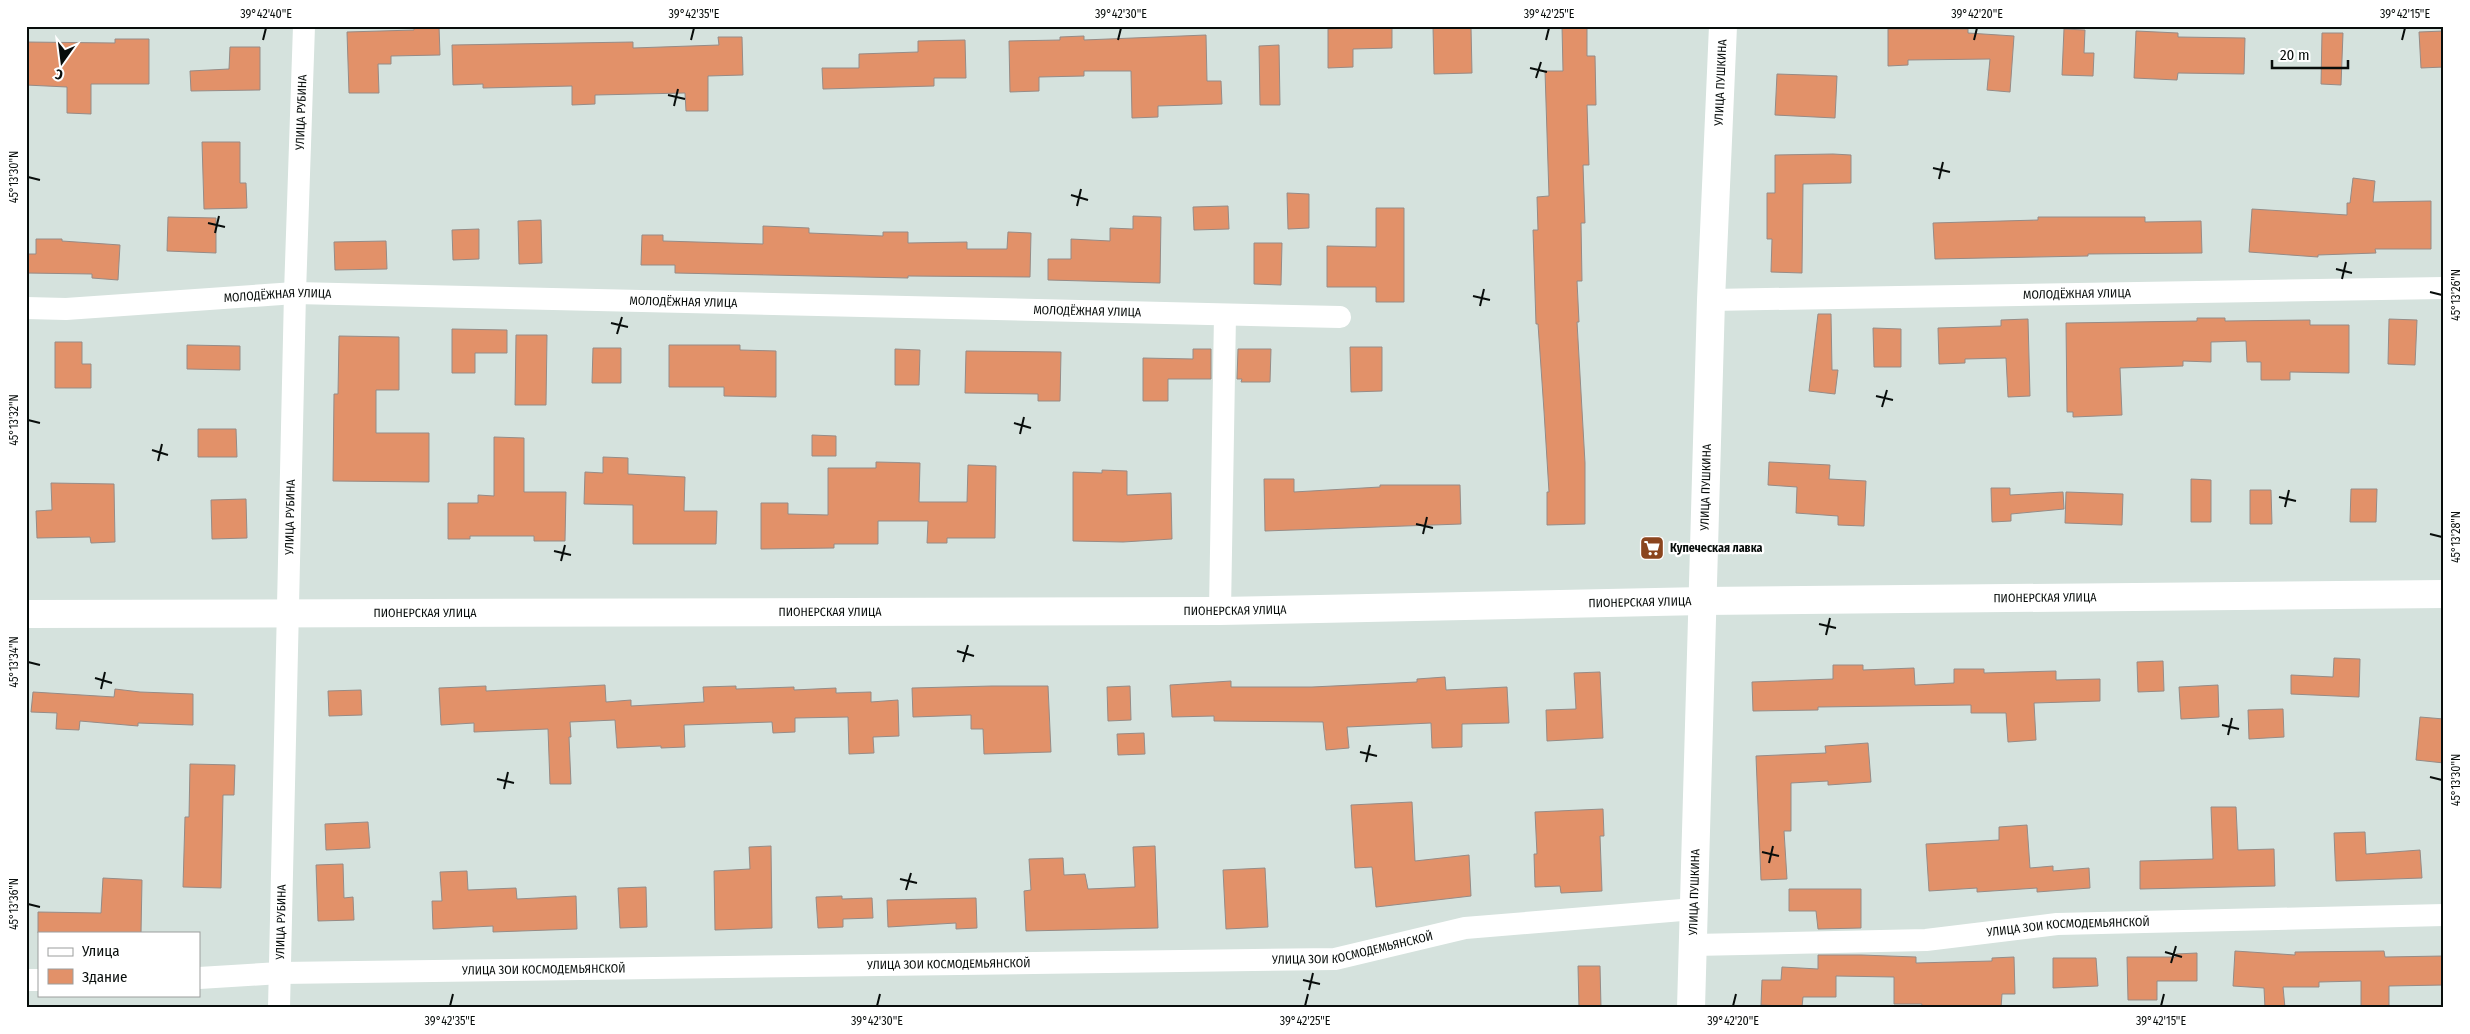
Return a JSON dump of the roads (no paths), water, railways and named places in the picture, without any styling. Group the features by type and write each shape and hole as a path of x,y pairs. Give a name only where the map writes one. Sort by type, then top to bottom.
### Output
{"street":[{"name":"УЛИЦА РУБИНА","path":"278,1008 295,293 304,26"},
{"name":"УЛИЦА ПУШКИНА","path":"1691,1008 1711,300 1723,26"},
{"name":"МОЛОДЁЖНАЯ УЛИЦА","path":"1711,300 2444,288"},
{"name":"МОЛОДЁЖНАЯ УЛИЦА","path":"26,308 66,308 295,293 1340,317"},
{"path":"1220,611 1225,315"},
{"name":"ПИОНЕРСКАЯ УЛИЦА","path":"26,614 1220,611 1703,601 2444,594"},
{"name":"УЛИЦА ЗОИ КОСМОДЕМЬЯНСКОЙ","path":"200,978 280,972 1335,958 1465,928 1694,909"},
{"name":"УЛИЦА ЗОИ КОСМОДЕМЬЯНСКОЙ","path":"1694,945 1926,940 2057,924 2444,915"}],"place":[{"name":"Купеческая лавка","path":"1652,548"}]}
